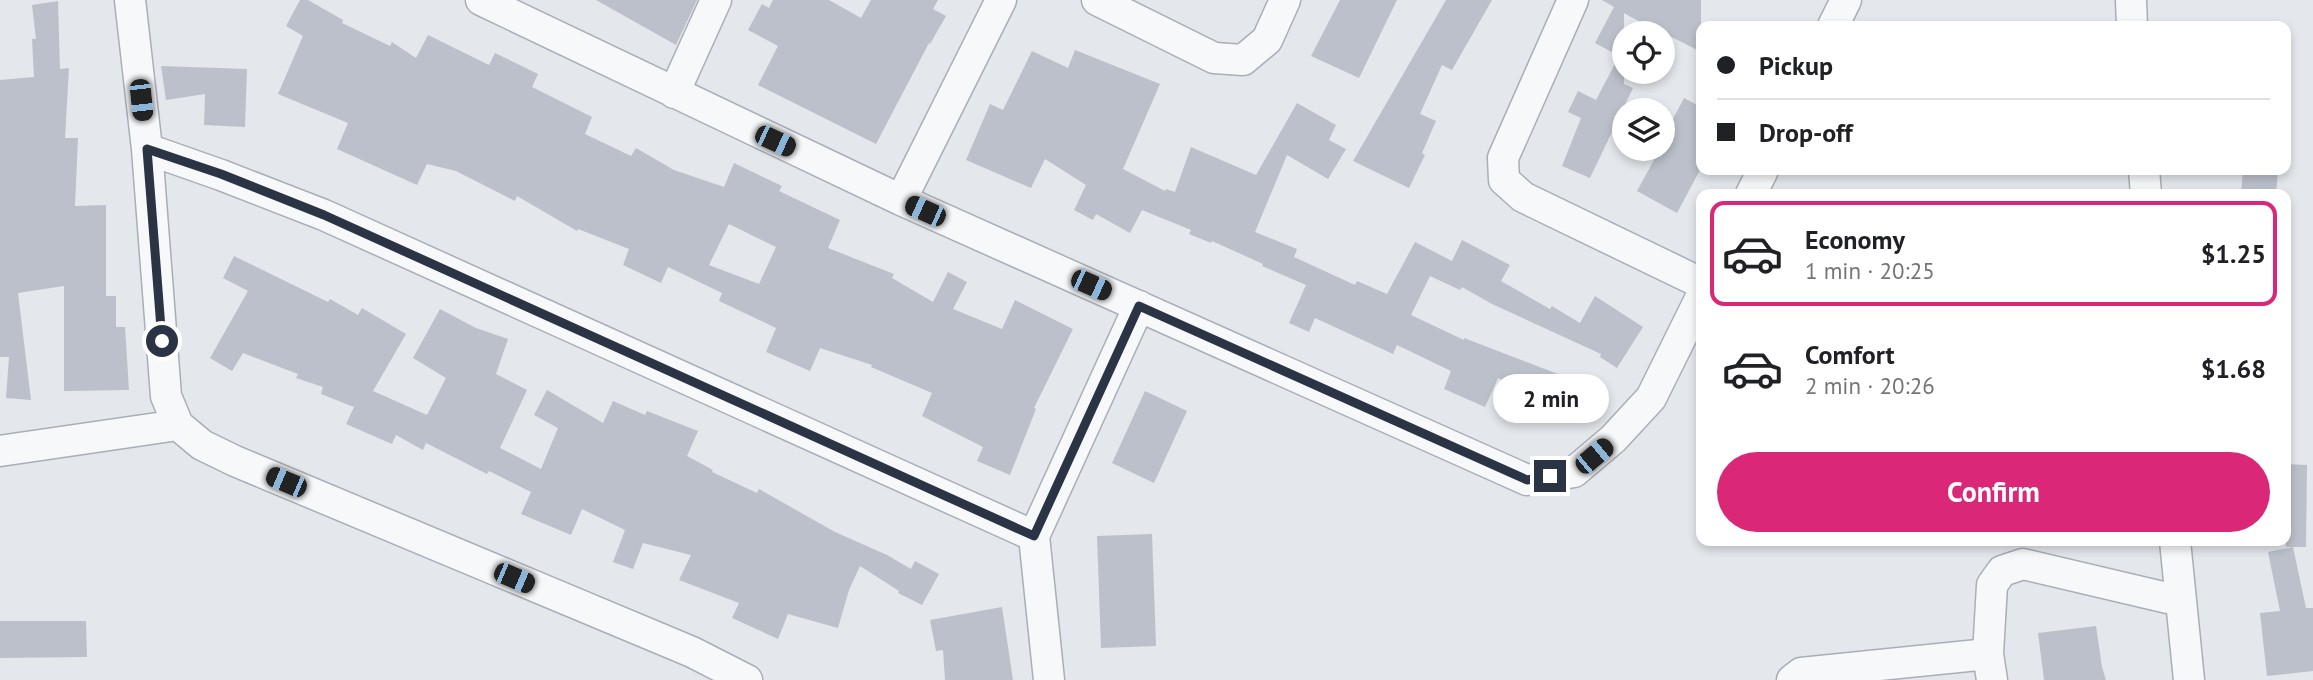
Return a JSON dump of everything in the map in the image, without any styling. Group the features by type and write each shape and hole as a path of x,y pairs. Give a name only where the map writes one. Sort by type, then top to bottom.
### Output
{"street":[{"path":"130,0 147,149 166,396 178,425 202,445 235,461 692,652 747,680"},
{"path":"481,0 901,200 1527,480 1574,472 1614,439 1651,398 1696,307"},
{"path":"674,93 716,0"},
{"path":"901,200 1001,0"},
{"path":"1097,0 1214,58 1244,60 1267,40 1285,0"},
{"path":"1573,0 1503,158 1504,180 1523,197 1696,281"},
{"path":"1836,21 1846,0"},
{"path":"2131,0 2133,21"},
{"path":"147,149 221,174 324,215 1034,536"},
{"path":"1049,680 1034,536 1139,306"},
{"path":"0,451 178,425"},
{"path":"2175,546 2189,680"},
{"path":"1792,680 1801,673 1990,667 1992,585 2002,571 2023,565 2180,601"}],"building":[{"path":"300,0 308,0 343,20 342,23 390,46 392,42 416,58 428,35 489,65 495,53 538,74 532,87 592,117 585,134 631,156 636,148 674,170 724,187 734,163 782,186 779,191 840,220 828,248 894,274 892,278 933,302 948,272 967,282 953,309 1002,329 1015,300 1073,329 1034,408 1036,409 1010,475 977,461 983,447 922,416 932,393 871,367 872,365 820,348 810,371 766,352 776,328 719,301 722,293 668,267 661,283 623,265 629,249 578,229 577,231 517,196 515,201 456,171 427,164 417,185 337,149 348,123 278,94 303,36 286,26","holes":["729,224 776,247 759,284 709,265"]},
{"path":"596,0 697,0 676,45"},
{"path":"773,0 829,0 861,18 871,0 938,0 933,9 946,16 876,144 758,85 778,46 748,30 762,4 769,8"},
{"path":"1340,0 1397,0 1359,78 1311,56"},
{"path":"1446,0 1492,0 1452,70 1442,65 1420,114 1436,121 1422,153 1425,155 1409,188 1353,161"},
{"path":"1602,0 1701,0 1701,21 1696,21 1696,49 1675,39 1675,21 1638,21 1624,13 1624,21 1612,21 1612,52 1595,43 1614,7"},
{"path":"58,1 60,69 69,68 65,138 78,138 75,206 106,205 106,296 116,296 116,327 125,327 129,390 64,391 64,286 18,293 31,400 6,398 9,357 0,357 0,80 34,77 32,39 36,39 32,5"},
{"path":"1075,50 1160,84 1123,169 1165,191 1175,192 1191,147 1256,175 1297,103 1336,125 1329,140 1346,149 1328,179 1287,155 1255,232 1297,249 1294,257 1355,285 1357,281 1387,294 1415,242 1452,261 1462,240 1510,265 1501,281 1550,309 1552,306 1580,323 1595,296 1643,327 1617,368 1600,357 1601,354 1492,304 1462,287 1460,290 1430,276 1411,315 1464,340 1576,381 1568,415 1498,378 1485,407 1444,389 1451,371 1397,345 1393,354 1315,318 1309,332 1289,323 1306,285 1262,266 1263,264 1212,241 1211,243 1189,234 1191,230 1142,210 1130,233 1096,214 1093,220 1074,210 1086,185 1045,159 1031,188 966,160 990,104 1003,110 1032,51 1068,68"},
{"path":"161,66 247,69 245,127 204,125 205,94 166,100"},
{"path":"1612,69 1612,84 1624,84 1633,88 1628,98 1612,98 1612,132 1590,178 1562,166 1581,118 1568,112 1578,91 1596,100"},
{"path":"1684,98 1696,104 1697,175 1677,213 1637,191 1653,161 1675,161 1675,115"},
{"path":"2243,175 2278,175 2276,189 2241,189"},
{"path":"234,256 328,302 330,299 358,315 362,308 406,334 373,391 427,415 446,378 413,358 440,309 476,328 508,339 496,374 527,390 500,448 541,469 558,428 534,415 547,390 603,423 613,401 645,415 647,411 698,431 687,456 713,470 712,472 757,493 759,489 835,532 911,569 915,561 939,574 922,605 898,593 899,591 860,566 849,590 838,628 788,614 778,639 732,618 739,603 679,580 691,555 643,543 633,569 613,562 625,530 582,509 571,535 521,514 531,492 489,471 487,474 426,443 423,450 396,435 392,444 346,424 354,407 321,394 323,387 296,378 298,374 243,353 232,371 210,358 248,291 223,278"},
{"path":"1145,391 1187,411 1154,483 1112,463"},
{"path":"2291,464 2307,465 2306,547 2286,547 2291,546"},
{"path":"1152,534 1156,646 1101,648 1097,536"},
{"path":"2293,547 2306,608 2313,608 2313,671 2267,676 2260,613 2280,611 2268,552"},
{"path":"1002,607 1013,680 945,680 943,650 936,651 930,620"},
{"path":"0,621 86,621 87,657 0,658"},
{"path":"2096,626 2106,680 2044,680 2038,633"}],"route":[{"path":"162,341 147,149 221,174 324,215 1034,536 1139,306 1527,480 1550,476"}]}
